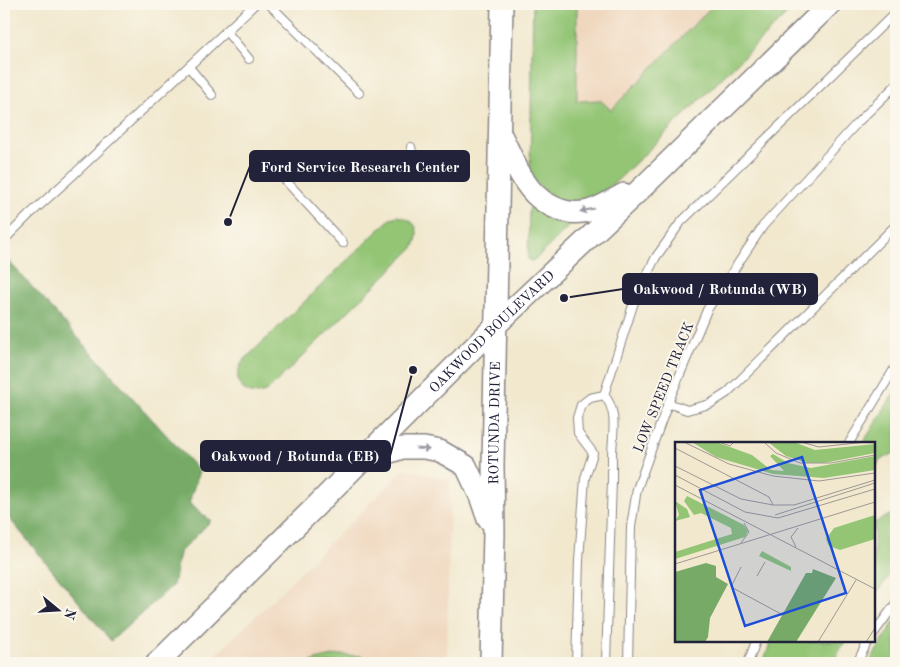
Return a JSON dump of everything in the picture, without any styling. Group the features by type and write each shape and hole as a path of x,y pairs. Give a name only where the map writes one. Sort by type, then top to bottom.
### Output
{"main road":[{"name":"ROTUNDA DRIVE","path":"492,663 493,465 502,4"},
{"name":"OAKWOOD BOULEVARD","path":"157,663 496,325 647,182 830,4"},
{"path":"500,133 526,184 538,197 562,210 574,212 588,211 604,205 647,182"},
{"path":"359,463 402,448 440,450 452,456 466,466 494,533"}],"lane":[{"path":"4,240 255,4"},
{"path":"269,4 358,93"},
{"path":"576,663 579,560 586,478 593,453 578,433 577,418 581,405 590,398 604,395 636,296 656,257 676,229 896,12"},
{"path":"226,31 250,59"},
{"path":"189,66 212,95"},
{"name":"LOW SPEED TRACK","path":"628,663 631,527 637,489 668,403 708,310 764,226 858,122 896,85"},
{"path":"411,147 417,173"},
{"path":"275,169 343,243"},
{"path":"668,403 687,410 710,404 727,393 896,225"},
{"path":"849,442 896,366"},
{"name":"LOW SPEED TRACK","path":"604,395 610,402 614,422 606,663"},
{"path":"875,632 896,603"},
{"path":"748,663 756,642"},
{"path":"857,663 868,642"}],"shaded area":[{"path":"532,4 798,4 609,190 593,199 565,203 529,174"},
{"path":"405,469 450,480 447,663 208,663"}],"green space":[{"path":"533,4 577,4 577,101 600,100 611,110 714,4 797,4 621,177 599,194 573,203 555,200 530,175"},
{"path":"531,207 571,220 572,223 532,261 528,259 529,209"},
{"path":"397,216 409,220 416,227 417,236 413,248 267,391 258,394 249,392 241,387 238,376 242,362 391,218"},
{"path":"4,256 199,471 189,503 211,521 179,553 173,585 111,641 4,512"},
{"path":"896,390 896,452 879,461 875,471 875,442 864,442"},
{"path":"896,512 896,568 875,596 875,522"},
{"path":"896,619 896,663 869,663 894,622"},
{"path":"771,642 844,642 833,663 763,663"},
{"path":"338,655 363,656 374,663 310,663 315,660"}],"place":[{"name":"Ford Service Research Center","path":"228,222"},
{"name":"Oakwood / Rotunda (WB)","path":"564,298"},
{"name":"Oakwood / Rotunda (EB)","path":"413,370"}]}
